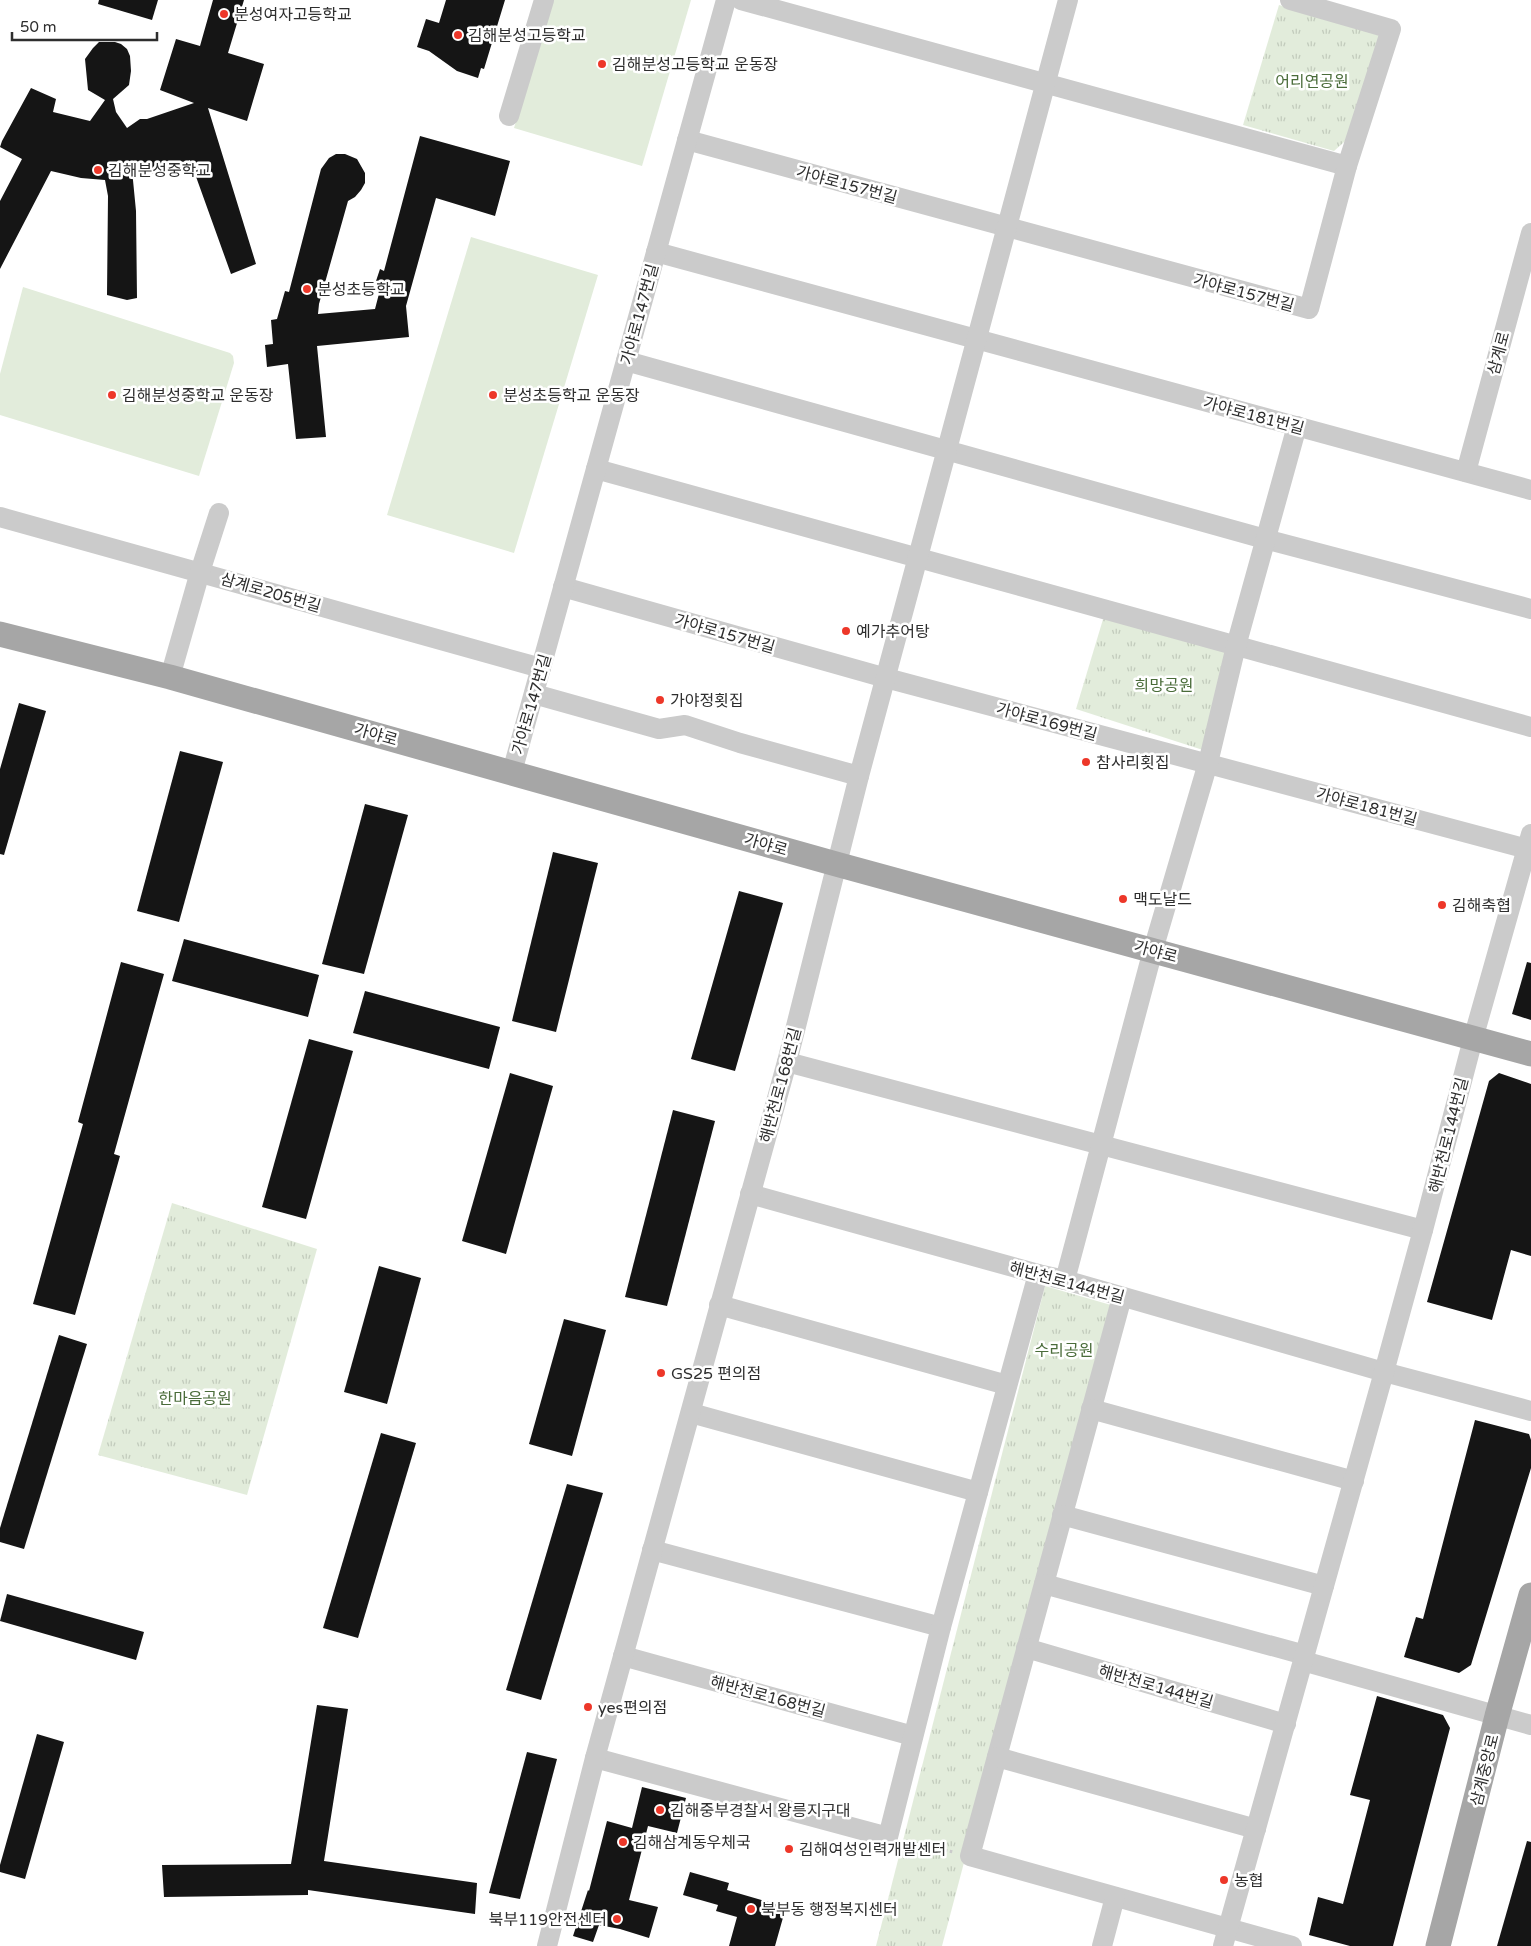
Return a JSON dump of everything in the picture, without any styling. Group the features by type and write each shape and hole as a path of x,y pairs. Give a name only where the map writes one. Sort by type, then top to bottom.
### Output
{"main road":[{"name":"가야로","path":"0,634 170,677 836,864 1531,1054"},
{"name":"삼계중앙로","path":"1438,1946 1531,1595"}],"street":[{"path":"509,116 544,0"},
{"name":"가야로147번길","path":"512,772 726,0"},
{"path":"741,0 1347,166 1391,29 1290,0"},
{"path":"836,864 1068,0"},
{"name":"가야로157번길","path":"687,140 1309,310 1347,166"},
{"name":"삼계로","path":"1466,472 1531,234"},
{"path":"656,252 976,340"},
{"name":"가야로181번길","path":"976,340 1531,490"},
{"path":"626,361 946,452 1531,610"},
{"path":"1065,1280 1153,950 1208,763 1236,646 1297,426"},
{"path":"596,470 1531,727"},
{"path":"170,677 219,513"},
{"name":"삼계로205번길","path":"0,517 541,668"},
{"name":"가야로157번길","path":"563,587 886,678"},
{"name":"가야로169번길","path":"886,678 1208,763"},
{"path":"534,694 659,729 685,725 740,743 859,776"},
{"name":"가야로181번길","path":"1208,763 1530,844 1473,1039"},
{"name":"해반천로168번길","path":"547,1946 595,1758 787,1062 836,864"},
{"name":"해반천로144번길","path":"1226,1937 1384,1372 1473,1039"},
{"path":"787,1062 1423,1230"},
{"name":"해반천로144번길","path":"750,1194 1065,1280 1384,1372"},
{"path":"595,1758 888,1836 941,1627 1038,1274"},
{"path":"1122,1297 970,1856 1115,1897 1226,1937 1292,1946"},
{"path":"719,1305 1007,1386"},
{"path":"1384,1372 1531,1411"},
{"path":"1091,1409 1354,1481"},
{"path":"691,1413 978,1492"},
{"path":"1062,1515 1324,1586"},
{"path":"652,1550 941,1627"},
{"path":"1044,1584 1531,1725"},
{"name":"해반천로144번길","path":"1026,1648 1286,1724"},
{"name":"해반천로168번길","path":"623,1656 913,1736"},
{"path":"997,1757 1256,1829"},
{"path":"1102,1946 1115,1897"}],"path":[{"path":"888,1836 970,1856"}],"green space":[{"name":"김해분성고등학교 운동장","path":"551,0 691,0 642,166 514,128"},
{"name":"어리연공원","path":"1279,5 1367,29 1382,37 1352,135 1334,151 1243,125"},
{"name":"분성초등학교 운동장","path":"471,237 598,275 514,553 387,515"},
{"name":"김해분성중학교 운동장","path":"23,287 230,353 233,356 234,363 199,476 0,415 0,374"},
{"name":"희망공원","path":"1104,616 1231,651 1206,751 1076,709"},
{"name":"한마음공원","path":"172,1203 317,1249 247,1495 98,1455"},
{"name":"수리공원","path":"1045,1286 1111,1305 942,1946 876,1946"}],"building":[{"path":"99,0 158,0 152,20 98,4"},
{"name":"김해분성중학교","path":"213,0 244,0 228,53 264,64 247,121 208,108 256,264 231,274 190,160 170,169 152,174 132,170 136,211 137,298 127,300 107,295 108,196 105,180 81,178 51,171 0,269 0,201 22,159 0,147 31,88 56,99 53,112 90,121 105,100 88,90 85,59 99,42 115,42 127,49 130,56 131,71 129,85 113,99 116,112 127,128 140,119 147,119 194,103 160,90 176,39 200,46"},
{"name":"김해분성고등학교","path":"446,0 505,0 484,69 481,68 478,78 457,71 429,51 417,47 426,19 439,23"},
{"name":"분성초등학교","path":"420,136 510,161 495,216 436,198 406,306 409,337 317,346 326,437 296,439 288,364 267,367 265,345 273,344 271,320 277,319 285,291 289,292 321,169 329,158 336,154 345,154 357,159 365,173 365,183 355,197 348,201 319,304 318,314 375,309 381,286 375,284 380,269 384,271"},
{"path":"19,703 46,711 4,855 0,854 0,769"},
{"path":"180,751 223,762 179,922 137,911"},
{"path":"365,804 408,815 364,974 322,964"},
{"path":"553,852 598,863 556,1032 512,1021"},
{"path":"739,891 783,903 735,1071 691,1059"},
{"path":"184,939 319,975 308,1017 172,981"},
{"path":"121,962 164,974 114,1154 120,1156 75,1315 33,1304 83,1124 78,1122"},
{"path":"1527,962 1531,963 1531,1020 1512,1014"},
{"path":"365,991 500,1027 489,1069 353,1033"},
{"path":"309,1039 353,1051 306,1219 262,1207"},
{"path":"510,1073 553,1086 506,1254 462,1241"},
{"path":"1499,1073 1531,1084 1531,1256 1511,1250 1492,1320 1427,1302 1489,1081"},
{"path":"673,1110 715,1121 667,1306 625,1297"},
{"path":"379,1266 421,1278 387,1404 344,1392"},
{"path":"564,1319 606,1330 572,1456 529,1444"},
{"path":"59,1335 87,1344 24,1549 0,1542 0,1528"},
{"path":"1475,1420 1529,1434 1531,1440 1531,1468 1471,1665 1459,1673 1404,1657 1416,1617 1423,1619"},
{"path":"381,1433 416,1443 358,1638 323,1628"},
{"path":"567,1484 603,1493 541,1700 506,1690"},
{"path":"7,1594 144,1632 136,1660 0,1621"},
{"path":"1377,1696 1443,1715 1450,1728 1393,1946 1350,1946 1309,1935 1318,1897 1343,1904 1370,1800 1350,1795"},
{"path":"317,1705 348,1709 324,1861 477,1883 475,1914 308,1890 308,1895 164,1897 162,1865 291,1864"},
{"path":"37,1734 64,1742 25,1879 0,1872 0,1865"},
{"path":"527,1752 557,1759 520,1899 489,1893"},
{"path":"642,1787 686,1798 677,1833 648,1826 629,1900 658,1907 649,1938 599,1925 593,1942 573,1936 589,1891 607,1821 632,1828"},
{"path":"1527,1841 1531,1842 1531,1946 1497,1946"},
{"name":"북부동 행정복지센터","path":"690,1872 729,1883 727,1890 786,1907 775,1946 729,1946 737,1917 716,1911 718,1905 683,1895"}],"place":[{"name":"분성여자고등학교","path":"224,14"},
{"name":"김해분성고등학교","path":"458,35"},
{"name":"김해분성고등학교 운동장","path":"602,64"},
{"name":"김해분성중학교","path":"98,170"},
{"name":"분성초등학교","path":"307,289"},
{"name":"김해분성중학교 운동장","path":"112,395"},
{"name":"분성초등학교 운동장","path":"493,395"},
{"name":"예가추어탕","path":"846,631"},
{"name":"가야정횟집","path":"660,700"},
{"name":"참사리횟집","path":"1086,762"},
{"name":"맥도날드","path":"1123,899"},
{"name":"김해축협","path":"1442,905"},
{"name":"GS25 편의점","path":"661,1373"},
{"name":"yes편의점","path":"588,1707"},
{"name":"김해중부경찰서 왕릉지구대","path":"660,1810"},
{"name":"김해삼계동우체국","path":"623,1842"},
{"name":"김해여성인력개발센터","path":"789,1849"},
{"name":"농협","path":"1224,1880"},
{"name":"북부동 행정복지센터","path":"751,1909"},
{"name":"북부119안전센터","path":"617,1919"}]}
